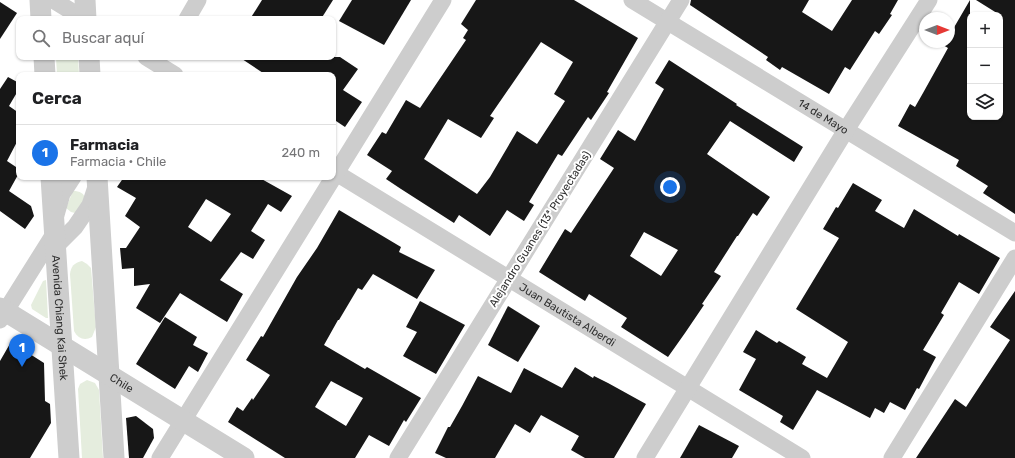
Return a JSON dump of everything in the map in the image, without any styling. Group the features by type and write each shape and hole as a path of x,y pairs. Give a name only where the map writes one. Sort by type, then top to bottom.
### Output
{"street":[{"path":"40,0 41,16"},
{"path":"53,0 80,16"},
{"path":"85,0 85,16"},
{"path":"189,16 198,0"},
{"path":"336,169 443,0"},
{"name":"14 de Mayo","path":"632,0 1015,233"},
{"name":"Alejandro Guanes (13ª Proyectadas)","path":"398,458 681,0"},
{"path":"646,458 846,130 929,0"},
{"path":"44,60 45,72"},
{"path":"89,60 90,72"},
{"path":"155,63 170,72"},
{"name":"Juan Bautista Alberdi","path":"336,173 802,458"},
{"name":"Avenida Chiang Kai Shek","path":"51,180 69,458"},
{"path":"2,313 55,235 62,194 71,180"},
{"path":"55,235 75,227 90,205 97,180"},
{"path":"97,180 114,458"},
{"path":"160,458 329,180"},
{"path":"892,458 1015,258"},
{"name":"Chile","path":"2,313 62,346 244,458"}],"green space":[{"path":"56,60 78,60 79,72 57,72"},
{"path":"73,191 78,191 81,193 86,200 75,213 66,208"},
{"path":"82,261 91,268 96,327 92,337 87,339 80,337 74,331 70,274 73,265"},
{"path":"46,280 48,318 32,309 31,305 43,281"},
{"path":"87,380 95,383 99,390 103,458 82,458 78,389 80,384"}],"building":[{"path":"262,0 333,0 323,16 252,16"},
{"path":"352,0 411,0 384,45 339,21"},
{"path":"476,0 574,0 638,38 607,92 609,93 591,120 588,117 562,156 558,154 529,202 534,205 524,221 507,210 490,236 459,215 454,223 401,189 386,179 392,171 367,155 382,132 386,134 406,100 420,108 466,40 463,38 468,30 461,24","holes":["541,42 573,62 554,94 565,101 537,144 517,131 490,177 477,194 424,159 448,119 481,138 494,118 490,116"]},
{"path":"691,0 809,0 802,12 832,31 852,0 898,0 890,14 892,15 879,34 875,31 850,70 845,67 829,94 782,67 780,70 766,60 768,57 690,5"},
{"path":"970,0 970,12 967,12 967,120 1003,120 1003,12 995,12 976,0 1015,0 1015,214 983,193 988,186 956,166 959,160 898,126 910,104 915,107 948,48 955,48 955,26"},
{"path":"0,2 17,13 0,39"},
{"path":"336,57 340,57 358,69 343,90 362,102 345,127 336,121 336,72 262,72 244,60 336,60"},
{"path":"669,60 737,104 736,105 803,147 794,162 730,121 707,154 770,197 757,216 753,213 714,272 721,276 702,304 704,305 668,357 621,327 627,318 589,294 585,301 539,272 565,229 571,233 614,168 600,159 618,130 635,141 664,89 655,83","holes":["644,232 678,250 661,276 630,256"]},
{"path":"8,77 16,81 16,94 9,106 16,111 16,144 7,161 16,167 16,178 9,191 31,206 34,216 25,229 0,211 0,89"},
{"path":"122,180 263,180 292,196 281,212 268,204 251,231 265,240 253,259 241,252 220,280 243,294 227,322 180,293 160,323 136,308 150,284 134,286 134,268 122,269 120,248 126,248 140,227 125,216 136,198 117,187","holes":["206,199 231,214 211,242 188,227"]},
{"path":"853,183 882,200 875,211 904,228 914,209 958,236 959,234 1000,258 979,294 959,282 941,313 944,315 923,350 936,357 919,389 917,388 905,410 890,402 884,413 875,408 870,418 817,390 793,430 780,422 783,416 739,390 756,359 743,352 756,330 777,343 779,341 806,357 802,364 827,378 848,342 796,309 839,238 823,229"},
{"path":"339,210 401,247 399,252 435,270 417,299 373,274 362,290 358,288 324,345 365,369 367,367 421,398 406,422 404,420 389,446 369,435 355,458 285,458 228,422 237,407 243,411 252,398 253,400 270,375 246,360 261,336 263,337 297,277 317,248","holes":["331,381 363,398 346,426 315,407"]},
{"path":"1015,291 1015,458 916,458 955,399 966,407 1010,340 990,327"},
{"path":"420,301 465,325 436,374 403,356 417,332 406,327"},
{"path":"508,306 540,326 518,362 488,345"},
{"path":"165,317 197,337 193,345 208,353 198,372 189,366 175,389 136,364"},
{"path":"11,342 44,363 45,401 50,404 51,423 30,458 0,458 0,361"},
{"path":"575,367 593,378 594,376 646,404 614,458 585,458 571,450 579,436 541,415 530,433 515,424 495,458 446,458 435,453 448,427 450,427 478,376 511,393 524,368 562,388"},
{"path":"136,416 153,429 154,438 143,458 129,458 126,418"},
{"path":"699,425 739,446 732,458 680,458"}],"place":[{"name":"Farmacia","path":"22,367"}]}
